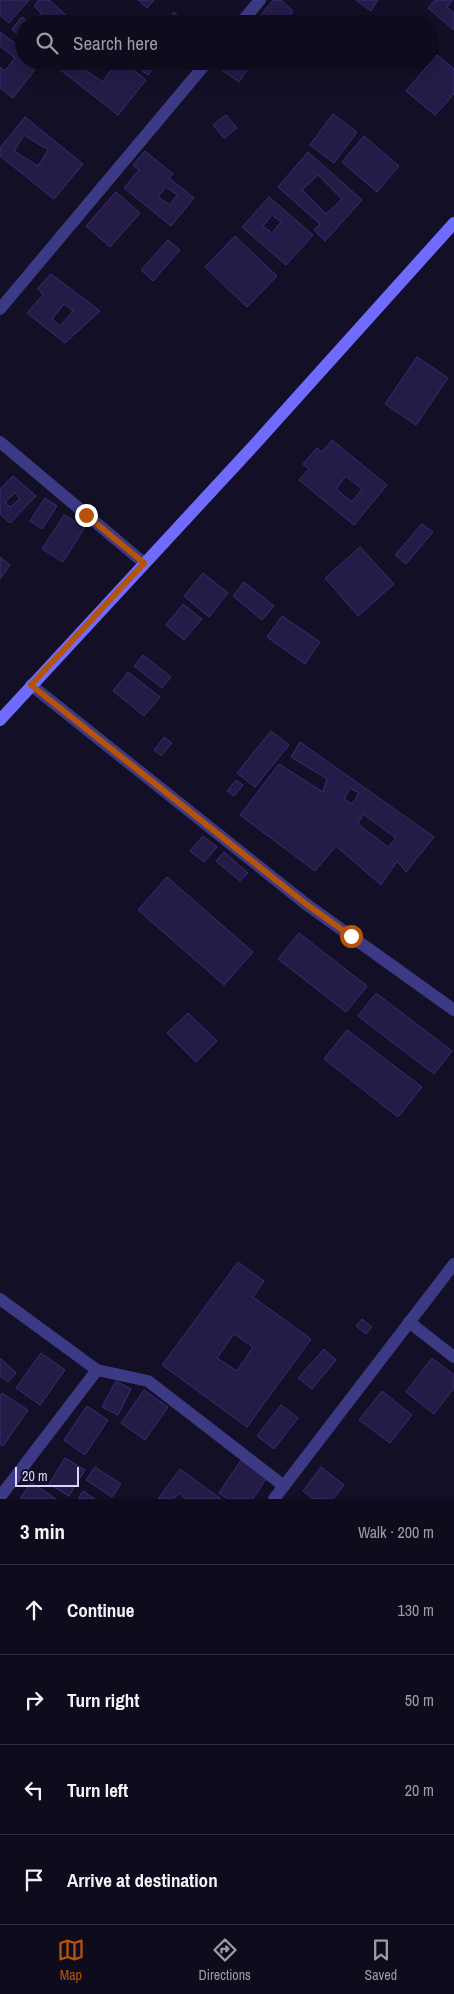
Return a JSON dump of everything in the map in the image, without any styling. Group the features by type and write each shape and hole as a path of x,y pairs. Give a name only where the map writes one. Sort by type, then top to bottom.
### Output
{"main road":[{"path":"0,720 454,224"}],"street":[{"path":"248,15 260,0"},
{"path":"0,309 200,70"},
{"path":"0,442 144,563"},
{"path":"31,685 306,904 454,1010"},
{"path":"274,1499 454,1264"},
{"path":"0,1299 97,1370 148,1381 284,1486"},
{"path":"410,1322 454,1358"},
{"path":"0,1497 97,1370"}],"building":[{"path":"0,0 29,0 9,23 0,15"},
{"path":"39,0 49,0 66,15 39,15 41,13 34,6"},
{"path":"138,0 154,0 147,8"},
{"path":"273,0 281,0 293,11 290,15 261,15"},
{"path":"356,0 378,0 371,11"},
{"path":"435,0 453,0 447,7 454,13 454,30 439,17 439,15 428,8"},
{"path":"0,32 15,43 15,58 0,46"},
{"path":"439,57 454,69 454,94 435,115 406,91 424,70 439,70"},
{"path":"15,58 15,70 35,70 13,98 0,88 0,67 5,71"},
{"path":"61,70 85,70 103,82 111,70 133,70 146,80 118,115"},
{"path":"141,70 152,70 148,75"},
{"path":"222,70 247,70 239,82"},
{"path":"333,114 357,132 334,163 310,145"},
{"path":"226,115 237,128 224,138 213,125"},
{"path":"25,117 83,164 54,199 0,156 0,148","holes":["24,135 48,150 38,166 14,151"]},
{"path":"364,136 399,166 377,192 342,162"},
{"path":"145,151 173,174 169,178 194,198 171,226 124,188 139,170 133,165","holes":["166,187 177,195 170,205 158,197"]},
{"path":"308,152 362,200 325,241 314,230 320,224 278,187","holes":["318,175 342,199 326,214 302,190"]},
{"path":"116,192 140,213 110,247 86,226"},
{"path":"269,197 313,235 286,265 242,227","holes":["272,215 281,222 272,233 263,226"]},
{"path":"235,236 277,276 247,307 205,267"},
{"path":"168,240 180,250 153,281 141,270"},
{"path":"51,274 100,311 65,343 27,313 43,295 38,288","holes":["64,304 73,311 60,326 52,319"]},
{"path":"417,357 448,378 416,425 385,404"},
{"path":"332,440 387,485 354,525 299,480 309,469 303,464 317,448 322,452","holes":["346,476 362,489 352,502 336,489"]},
{"path":"13,476 36,496 10,523 0,514 0,489","holes":["15,493 20,499 10,507 5,502"]},
{"path":"45,498 57,506 42,529 30,521"},
{"path":"64,515 85,527 63,562 42,549"},
{"path":"422,524 433,532 406,564 395,555"},
{"path":"360,547 394,584 358,616 325,578"},
{"path":"0,557 10,565 0,579"},
{"path":"203,573 228,593 209,617 184,596"},
{"path":"244,582 274,606 262,620 233,596"},
{"path":"183,604 202,619 184,640 166,625"},
{"path":"282,616 320,642 305,664 267,637"},
{"path":"143,655 171,677 162,688 134,666"},
{"path":"128,672 160,697 144,716 113,691"},
{"path":"271,731 289,745 255,787 237,773"},
{"path":"164,737 172,743 161,756 154,750"},
{"path":"300,742 434,837 406,872 397,861 381,885 336,846 315,871 240,815 279,764 323,792 327,779 291,757","holes":["350,788 359,793 352,804 344,799","363,814 396,838 388,847 358,824"]},
{"path":"236,780 243,785 234,796 227,791"},
{"path":"203,836 217,847 204,862 190,851"},
{"path":"224,852 248,873 240,881 216,861"},
{"path":"167,877 253,952 224,985 138,910"},
{"path":"299,933 367,986 346,1012 278,959"},
{"path":"376,993 452,1051 434,1074 358,1016"},
{"path":"188,1013 217,1041 196,1062 167,1033"},
{"path":"347,1030 422,1087 398,1117 324,1059"},
{"path":"238,1262 264,1281 253,1297 311,1339 247,1427 162,1365","holes":["234,1334 253,1347 237,1371 217,1358"]},
{"path":"362,1319 372,1327 366,1334 356,1326"},
{"path":"324,1349 336,1360 312,1389 298,1378"},
{"path":"41,1353 65,1370 40,1405 16,1388"},
{"path":"0,1358 16,1373 8,1382 0,1376"},
{"path":"432,1358 454,1375 454,1388 434,1414 406,1392"},
{"path":"116,1381 131,1389 118,1415 102,1407"},
{"path":"144,1390 168,1407 145,1440 121,1423"},
{"path":"382,1391 412,1415 390,1443 359,1420"},
{"path":"2,1393 28,1410 3,1446 0,1444 0,1396"},
{"path":"281,1405 298,1418 274,1449 257,1436"},
{"path":"87,1406 108,1420 85,1455 64,1440"},
{"path":"65,1458 85,1470 69,1496 49,1484"},
{"path":"241,1460 267,1477 253,1499 228,1499 219,1493"},
{"path":"95,1467 121,1484 112,1497 86,1480"},
{"path":"321,1467 344,1485 333,1499 313,1499 303,1491"},
{"path":"180,1469 221,1499 185,1499 180,1493 173,1499 158,1499"},
{"path":"31,1482 56,1499 20,1499"},
{"path":"83,1491 95,1499 78,1499"}],"route":[{"path":"86,515 144,563 31,685 306,904 351,936"}]}
